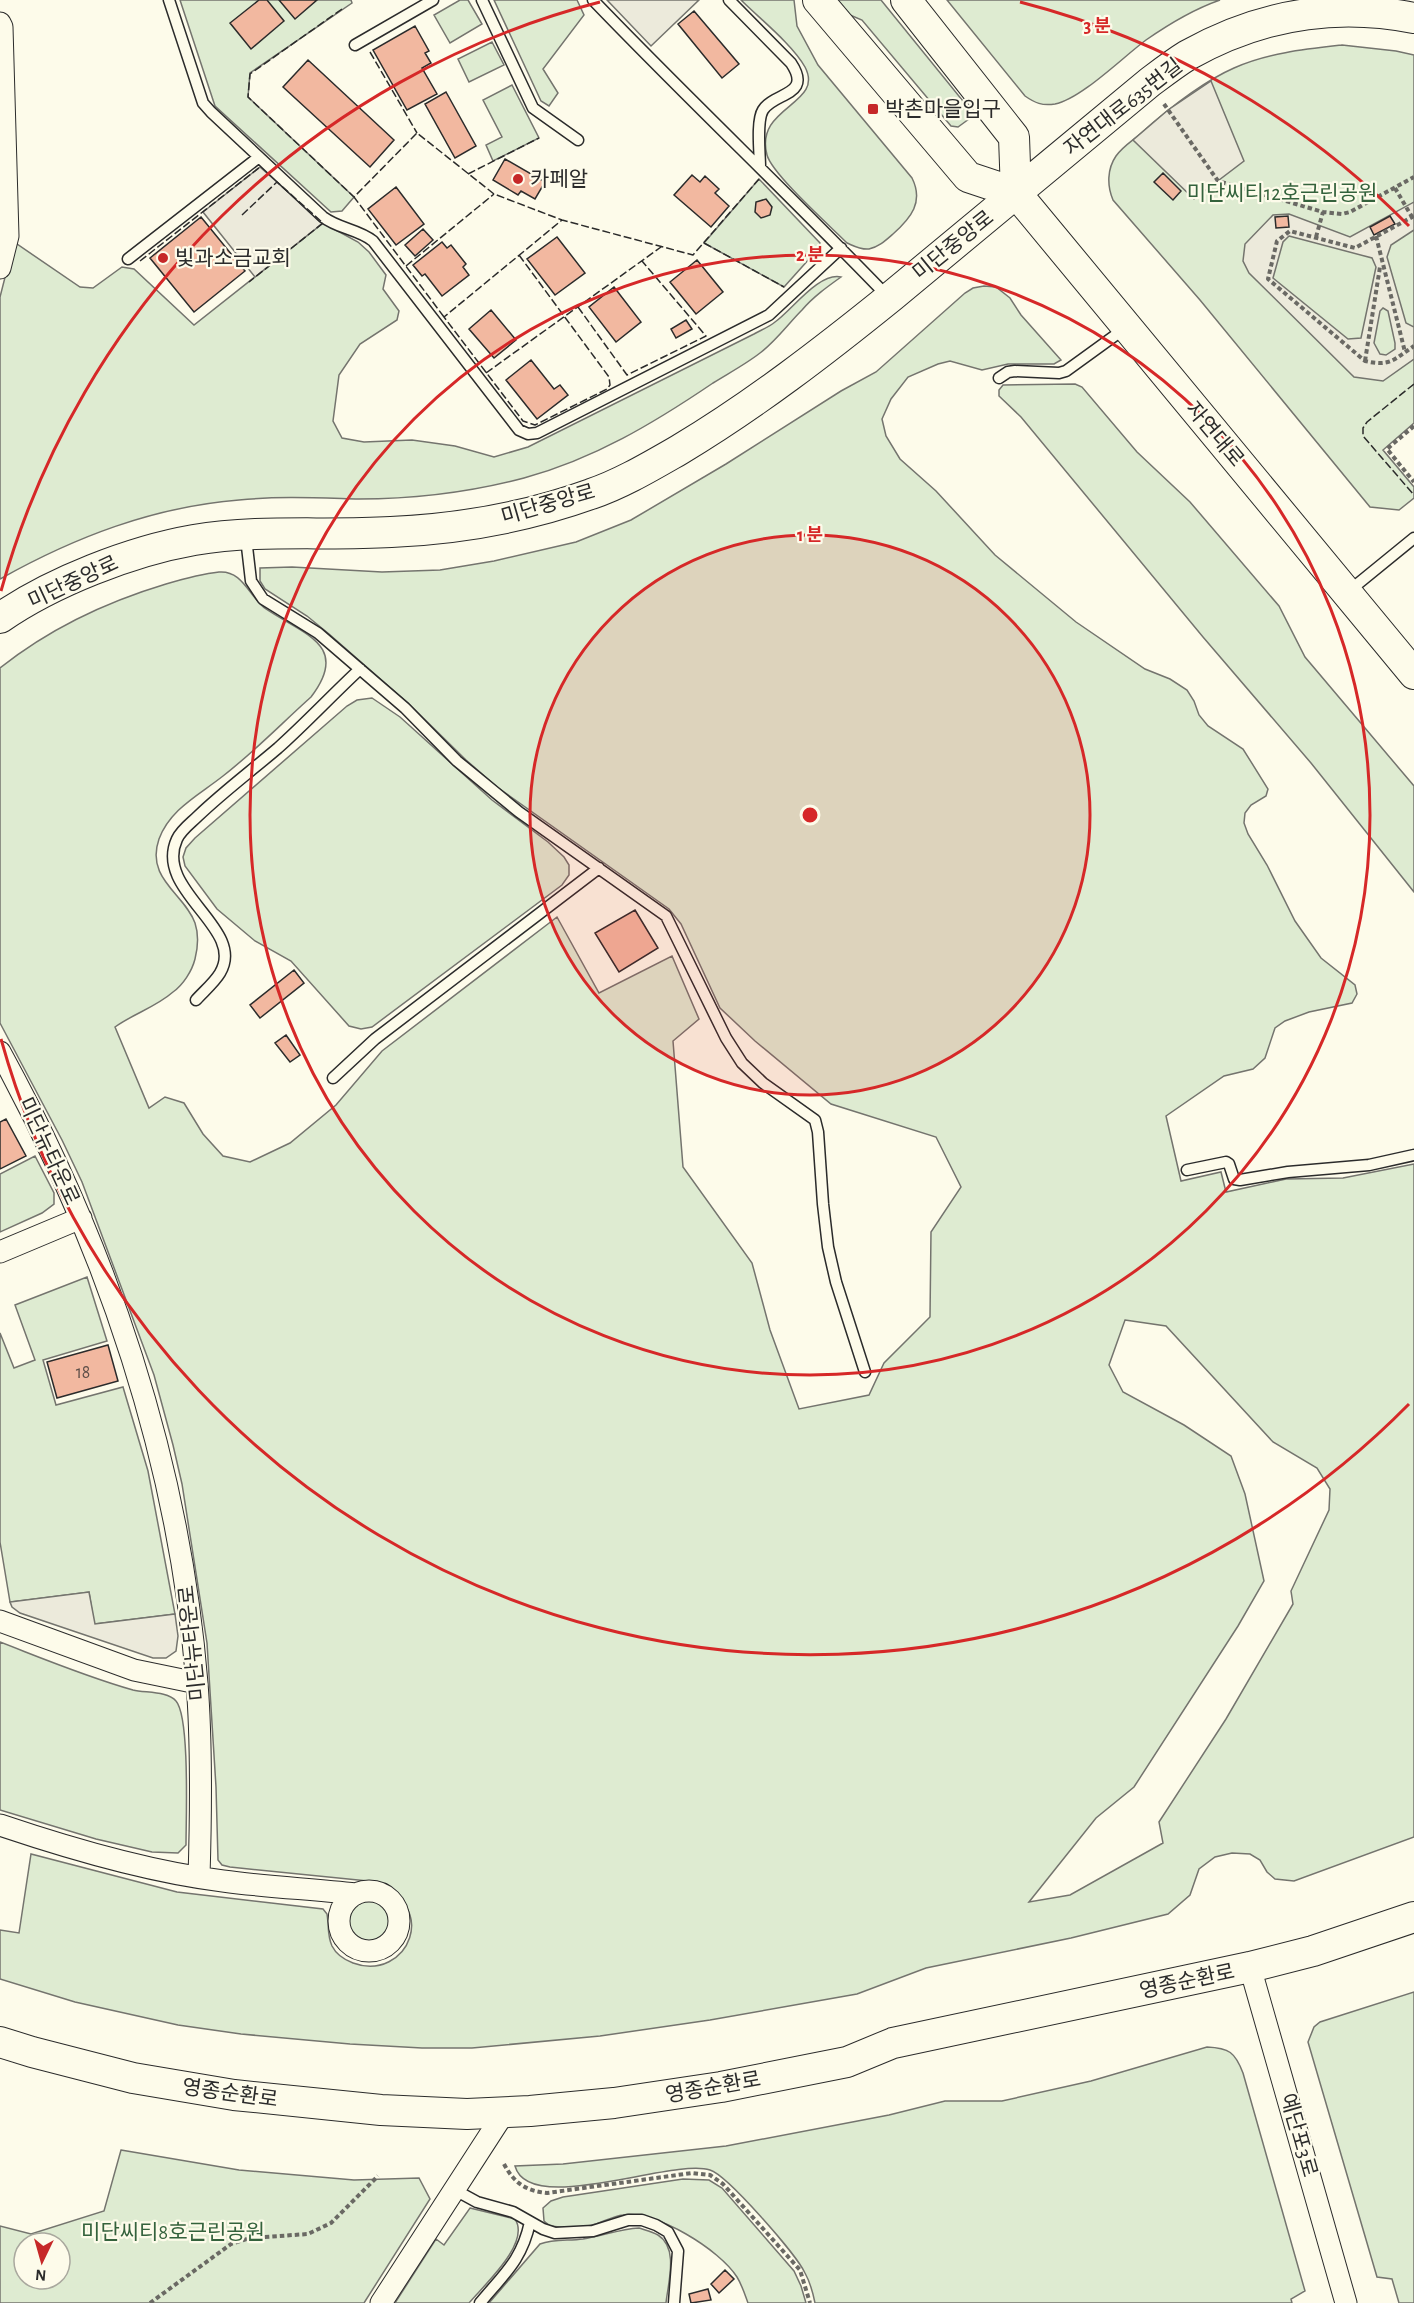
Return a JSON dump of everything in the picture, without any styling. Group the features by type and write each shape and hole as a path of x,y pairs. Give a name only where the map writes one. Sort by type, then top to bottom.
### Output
{"main road":[{"path":"819,0 968,177 1016,193 1014,137 906,0"},
{"name":"자연대로635번길","path":"1016,193 1150,82 1186,56 1224,37 1274,19 1333,11 1380,11 1414,18"},
{"name":"미단중앙로","path":"0,618 64,583 121,559 193,540 246,534 390,532 453,527 519,515 593,494 656,463 714,429 816,356 1016,193"},
{"name":"자연대로","path":"1016,193 1414,674"},
{"name":"영종순환로","path":"0,2042 133,2078 234,2095 381,2110 467,2114 504,2113 614,2103 721,2087 847,2062 893,2043 1250,1967 1313,1951 1414,1917"}],"street":[{"path":"0,23 2,27 8,236 0,268"},
{"name":"미단뉴타운로","path":"0,1052 81,1218 114,1302 158,1443 185,1576 197,1683 201,1776 199,1877"},
{"name":"미단뉴타운로","path":"0,1252 81,1218"},
{"path":"0,1621 134,1670 197,1683"},
{"path":"0,1825 81,1850 199,1877 356,1894"},
{"name":"예단포3로","path":"1250,1967 1346,2303"},
{"path":"381,2303 504,2113"}],"lane":[{"path":"169,0 203,103 334,225 363,233 373,242 519,430 528,434 537,433 769,315 841,248"},
{"path":"355,45 433,0"},
{"path":"482,0 533,108 579,140"},
{"path":"593,0 889,298"},
{"path":"729,0 791,63 797,72 798,84 793,91 764,108 760,117 760,167"},
{"path":"128,259 259,157"},
{"path":"999,378 1008,372 1015,371 1059,373 1066,371 1127,327"},
{"path":"246,534 249,570 255,590 263,598 318,633 405,708 457,761 519,812 666,916 726,1038 742,1063 763,1083 815,1120 828,1247 865,1371"},
{"path":"1347,593 1414,538"},
{"path":"196,1000 220,973 224,961 224,947 219,936 177,878 172,864 177,838 214,800 280,746 360,669"},
{"path":"333,1078 375,1039 599,868"},
{"path":"1187,1170 1226,1162 1229,1164 1234,1179 1240,1180 1288,1172 1369,1165 1414,1155"},
{"path":"455,2190 477,2202 513,2212 555,2233 593,2230 628,2220 642,2220 656,2225 668,2232 678,2251 674,2303"},
{"path":"480,2303 514,2264 522,2250 530,2222"}],"path":[{"path":"1163,104 1218,181 1323,212 1342,214 1350,212 1414,177"},
{"path":"1395,188 1413,216 1355,248 1290,231 1277,241 1268,279 1365,361 1380,364 1393,361 1414,346"},
{"path":"1316,237 1323,212"},
{"path":"1376,236 1405,352"},
{"path":"1365,361 1381,263"},
{"path":"1414,426 1386,448 1414,482"},
{"path":"504,2163 518,2184 530,2191 547,2193 692,2172 710,2175 723,2184 800,2270 810,2303"},
{"path":"150,2303 231,2244 250,2238 308,2234 331,2223 378,2176"}],"green space":[{"path":"180,0 351,0 352,3 250,73 248,97 354,197 342,211 331,212 215,106"},
{"path":"460,0 468,0 482,24 450,43 434,15"},
{"path":"494,0 577,0 584,15 543,69 558,93 549,106 541,101"},
{"path":"741,0 794,0 797,26 818,65 912,178 917,195 914,209 899,228 879,245 866,249 847,243 790,187 771,164 767,155 766,139 770,126 806,90 809,80 800,59"},
{"path":"832,0 881,0 967,106 969,119 958,127 951,126 862,20 850,15"},
{"path":"947,0 1220,0 1191,12 1155,34 1077,94 1065,101 1046,105 1025,96"},
{"path":"492,42 504,65 469,82 458,59"},
{"name":"미단씨티12호근린공원","path":"1342,45 1414,55 1414,423 1383,450 1414,487 1414,498 1399,510 1370,507 1200,300 1113,200 1109,183 1111,166 1121,150 1209,81 1234,68 1273,55"},
{"path":"512,85 539,138 493,161 486,145 502,137 483,100"},
{"path":"759,179 820,243 819,248 784,287 704,243"},
{"path":"323,223 358,242 369,252 386,275 383,289 399,311 397,320 360,344 339,375 333,421 342,438 364,442 412,440 455,446 494,457 528,447 773,324 815,286 824,280 841,277 825,288 771,343 749,361 646,426 575,461 550,470 484,487 422,496 380,499 254,499 176,509 115,526 86,537 0,579 0,297 14,242 80,287 93,288 122,267 134,269 194,325"},
{"path":"996,287 1010,298 1021,315 1061,360 1054,364 1008,364 982,370 950,361 908,377 891,399 882,419 886,436 900,459 936,491 995,555 1076,622 1145,669 1170,679 1187,690 1199,715 1208,726 1243,749 1268,789 1266,796 1251,805 1245,813 1244,823 1248,834 1267,865 1295,921 1321,958 1355,985 1357,994 1352,1003 1309,1012 1285,1021 1275,1028 1265,1058 1253,1069 1224,1076 1166,1116 1181,1181 1221,1172 1226,1192 1286,1179 1343,1178 1414,1164 1414,1837 1294,1881 1275,1879 1267,1872 1260,1860 1250,1854 1232,1853 1215,1857 1199,1869 1190,1895 1168,1914 1071,1938 926,1968 857,1994 710,2020 600,2036 472,2048 422,2048 241,2034 178,2025 75,2002 0,1979 0,1930 19,1933 31,1854 177,1892 323,1909 327,1914 332,1946 336,1952 353,1963 372,1966 389,1962 402,1952 410,1938 411,1922 406,1906 392,1892 368,1881 230,1867 222,1865 218,1860 207,1643 182,1484 173,1445 154,1375 82,1182 0,1023 0,668 58,629 100,608 166,584 219,572 234,575 260,604 307,634 324,653 326,665 322,679 311,697 246,757 186,803 170,819 159,839 156,853 157,865 168,885 190,913 195,923 198,941 194,964 180,986 159,1002 115,1027 149,1108 165,1097 184,1103 203,1134 223,1156 250,1162 290,1143 336,1105 382,1051 557,917 599,993 672,956 699,1019 673,1041 683,1167 752,1263 770,1330 799,1409 869,1395 884,1363 930,1317 931,1232 961,1187 936,1137 831,1104 755,1041 720,1008 681,924 669,909 497,787 410,705 329,634 307,616 265,589 260,581 260,568 292,567 382,572 440,570 494,561 576,542 631,520 726,464 841,391 876,372 973,288","holes":["1125,1320 1166,1326 1273,1442 1317,1468 1330,1489 1329,1510 1291,1591 1293,1604 1226,1719 1159,1822 1163,1843 1070,1895 1029,1902 1096,1818 1134,1787 1238,1626 1264,1581 1245,1494 1231,1456 1184,1425 1123,1392 1109,1365"]},
{"path":"1075,384 1082,387 1137,452 1190,502 1279,606 1305,657 1414,786 1414,892 1311,763 1203,637 1021,417 999,396 999,390 1003,385"},
{"path":"372,698 400,717 492,800 548,842 564,857 569,865 569,875 562,885 372,1027 361,1029 349,1026 291,961 255,941 217,909 185,866 183,857 186,848 195,838 347,706 357,700"},
{"path":"35,1156 54,1193 54,1204 42,1213 0,1232 0,1174"},
{"path":"87,1277 107,1341 43,1360 56,1405 123,1387 148,1471 175,1614 94,1624 89,1592 10,1602 0,1542 0,1333 14,1368 35,1360 15,1305"},
{"path":"0,1642 66,1668 133,1690 168,1695 176,1701 183,1727 186,1770 186,1845 178,1853 152,1852 96,1839 0,1810"},
{"path":"369,1901 383,1907 389,1921 383,1935 369,1941 355,1935 349,1921 355,1907"},
{"path":"1414,1992 1414,2303 1399,2303 1392,2279 1377,2277 1308,2042 1314,2027 1320,2022"},
{"path":"1207,2047 1230,2052 1243,2073 1305,2291 1291,2299 1292,2303 815,2303 807,2276 789,2250 745,2200 719,2175 710,2170 691,2168 665,2171 573,2187 546,2186 526,2180 515,2166 563,2164 726,2146 889,2115 945,2101 1002,2101 1091,2081"},
{"name":"미단씨티8호근린공원","path":"121,2150 239,2170 354,2180 419,2178 430,2199 364,2303 0,2303 0,2226 19,2231 12,2231 12,2291 72,2291 72,2231 41,2231 104,2211"},
{"path":"683,2179 709,2180 722,2188 794,2271 806,2303 748,2303 737,2277 717,2255 686,2234 652,2219 637,2215 623,2215 596,2224 573,2227 550,2226 544,2221 543,2208 551,2201 563,2197"},
{"path":"470,2208 515,2219 518,2229 517,2240 504,2263 469,2303 395,2303 436,2239 444,2245"},
{"path":"639,2228 658,2235 668,2248 671,2266 666,2303 489,2303 540,2244 583,2239"}],"shaded area":[{"path":"607,0 699,0 651,46"},
{"path":"1211,81 1244,161 1194,199 1133,140 1168,110"},
{"path":"260,167 323,223 255,277 203,212"},
{"path":"1414,202 1414,230 1391,245 1387,257 1406,323 1414,327 1414,359 1383,381 1354,377 1249,273 1243,261 1245,244 1273,215 1289,214 1350,237","holes":["1289,236 1372,258 1376,267 1361,338 1348,339 1273,278 1283,242","1383,308 1388,311 1395,343 1395,349 1386,355 1380,354 1374,343 1380,311"]},
{"path":"89,1592 95,1624 175,1614 178,1636 176,1651 166,1658 153,1658 20,1613 12,1607 10,1602"}],"building":[{"path":"259,0 267,0 284,21 251,49 230,23"},
{"path":"279,0 317,0 295,19"},
{"path":"694,11 739,64 722,78 678,24"},
{"path":"415,26 429,51 425,53 431,63 422,68 437,94 407,110 373,50"},
{"path":"308,60 394,140 370,167 283,87"},
{"path":"446,92 476,146 455,158 425,104"},
{"path":"505,159 545,182 535,199 521,191 518,195 493,180"},
{"path":"1163,173 1181,191 1173,200 1154,182"},
{"path":"692,175 700,182 705,176 719,189 715,193 729,206 711,227 674,195"},
{"path":"396,187 424,224 396,245 368,209"},
{"path":"766,199 772,207 770,215 761,218 755,212 756,202"},
{"path":"1288,216 1289,227 1276,228 1275,217"},
{"path":"1390,216 1395,224 1374,235 1370,227"},
{"path":"201,217 245,271 194,312 150,258"},
{"path":"423,229 433,240 415,256 405,245"},
{"path":"557,237 585,273 555,295 527,259"},
{"path":"442,242 447,248 451,245 466,264 463,267 469,275 442,296 425,274 422,276 413,265"},
{"path":"697,260 723,292 696,314 670,282"},
{"path":"614,287 641,322 616,342 589,307"},
{"path":"491,310 516,340 494,358 469,329"},
{"path":"686,320 692,329 676,338 671,329"},
{"path":"531,360 554,389 560,385 568,395 537,419 506,380"},
{"path":"635,910 658,948 619,972 595,933"},
{"path":"294,970 304,983 260,1018 250,1005"},
{"path":"286,1035 300,1055 290,1062 275,1043"},
{"path":"6,1119 26,1156 0,1169 0,1122"},
{"path":"108,1345 118,1381 57,1398 47,1362"},
{"path":"725,2270 734,2279 719,2293 711,2284"},
{"path":"708,2289 711,2300 691,2303 689,2294"}],"fence":[{"path":"342,9 250,74 248,97 354,197"},
{"path":"370,52 417,133"},
{"path":"444,317 354,197 417,133 494,194 562,220"},
{"path":"468,174 539,138"},
{"path":"140,261 260,167"},
{"path":"519,255 609,377 610,385 607,389 535,425 523,421 444,317 562,220 693,255 759,179"},
{"path":"242,215 277,182 323,223 249,282"},
{"path":"406,266 494,194"},
{"path":"704,243 784,287"},
{"path":"486,373 661,247"},
{"path":"578,307 627,375 706,336 642,261"},
{"path":"1414,384 1367,422 1363,428 1363,436 1414,495"}],"place":[{"name":"박촌마을입구","path":"873,109"},
{"name":"카페알","path":"518,179"},
{"name":"빛과소금교회","path":"163,258"}]}
